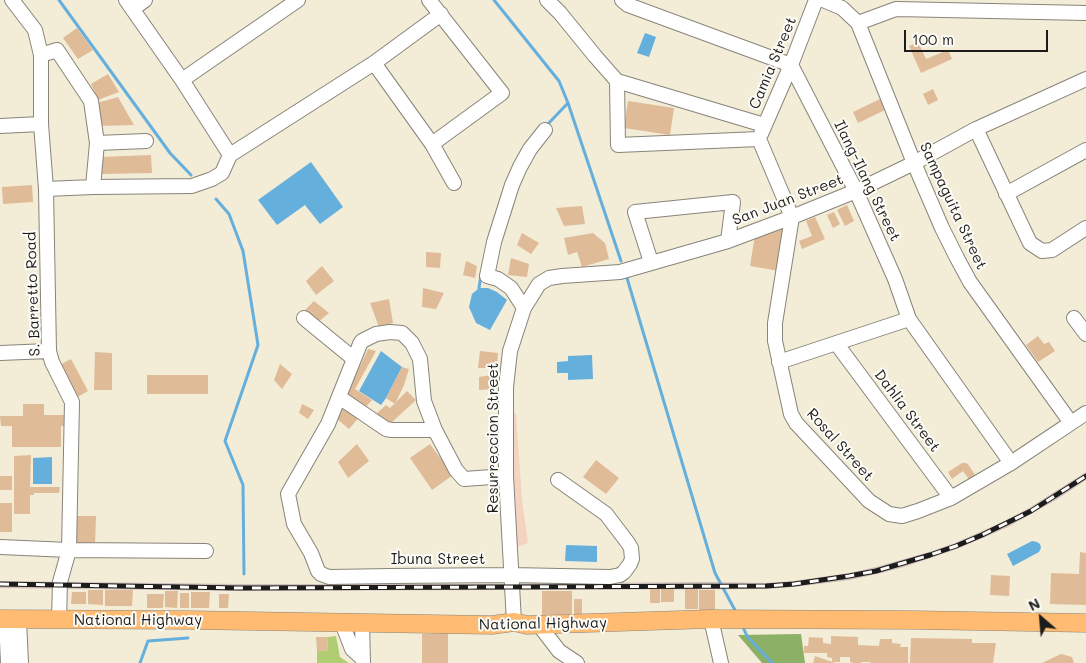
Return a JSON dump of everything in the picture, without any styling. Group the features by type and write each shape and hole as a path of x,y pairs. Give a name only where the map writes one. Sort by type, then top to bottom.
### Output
{"main road":[{"name":"National Highway","path":"8,619 492,625 514,622 527,626 718,619 1086,623"}],"street":[{"name":"S. Barretto Road","path":"12,0 36,30 41,55 41,124 46,189 50,351 52,362 72,402 69,550 60,582 59,620"},
{"path":"146,0 130,4 230,155"},
{"path":"182,80 298,0"},
{"path":"429,0 502,92 432,144"},
{"path":"547,0 617,80 764,125"},
{"path":"622,0 628,6 791,65"},
{"name":"Camia Street","path":"759,139 791,65 816,0"},
{"name":"Sampaguita Street","path":"823,0 842,8 858,23 914,163 957,258 970,282 1071,423"},
{"path":"858,23 896,9 1086,13"},
{"path":"46,189 192,186 212,179 222,173 230,155 374,63 441,14"},
{"path":"41,55 57,50 91,101 96,143 93,187"},
{"path":"374,63 432,144 454,183"},
{"name":"Ilang-Ilang Street","path":"791,65 856,191 895,279 909,319 1012,463"},
{"name":"San Juan Street","path":"626,271 651,262 728,241 856,191 914,163 976,129 1086,79"},
{"path":"617,80 618,145 759,139 792,217"},
{"path":"0,126 41,124"},
{"path":"976,129 1030,243 1042,251 1052,250 1086,228"},
{"path":"524,308 511,288 498,279 487,276 494,242 512,185 523,161 545,130"},
{"path":"96,143 146,141"},
{"path":"1006,194 1086,150"},
{"path":"651,262 635,212 733,202 728,241"},
{"name":"Rosal Street","path":"792,217 775,323 775,341 791,414 796,423 869,501 889,514 902,516 951,498 1012,463 1086,413"},
{"name":"Resurreccion Street","path":"514,622 506,476 506,387 510,351 524,308 539,284 549,278 562,276 626,271"},
{"path":"304,318 354,359"},
{"path":"1074,318 1086,334"},
{"path":"779,362 909,319"},
{"name":"Ibuna Street","path":"435,430 424,401 420,359 412,343 402,332 390,332 376,334 360,344 328,424 288,494 294,524 321,574 329,577 511,575 610,577 620,575 630,564 631,548 606,514 558,480"},
{"name":"Dahlia Street","path":"836,343 951,498"},
{"path":"0,353 50,351"},
{"path":"339,397 386,429 435,430 456,470 464,479 506,476"},
{"path":"0,548 206,552"},
{"path":"8,619 8,663"},
{"path":"8,619 21,663"},
{"path":"718,619 721,663"},
{"path":"342,623 352,649 363,661"},
{"path":"362,623 363,661"},
{"path":"539,626 559,651 576,663"}],"shaded area":[{"path":"516,413 522,500 528,543 517,547 507,414"},
{"path":"1086,472 1086,480 1056,500 1008,527 957,549 877,574 850,580 794,587 766,589 240,591 0,588 0,581 464,584 766,583 794,581 876,567 955,543 1029,508"}],"green space":[{"path":"801,634 805,663 762,663 738,635"},
{"path":"336,636 340,657 349,663 317,663 317,650 327,651 328,637"}],"water":[{"path":"645,33 656,37 649,57 637,53"},
{"path":"311,162 343,207 320,224 305,205 277,225 258,200"},
{"path":"479,288 488,288 507,300 490,330 476,323 469,307 472,294"},
{"path":"381,351 402,367 381,405 359,391"},
{"path":"592,355 593,379 568,380 568,373 557,373 557,362 568,361 568,356"},
{"path":"52,457 52,484 33,484 33,458"},
{"path":"1032,541 1040,544 1039,552 1013,566 1007,554"},
{"path":"566,545 597,546 597,562 565,561"}],"building":[{"path":"77,28 93,50 78,59 63,38"},
{"path":"918,42 926,59 948,50 952,59 921,73 909,46"},
{"path":"108,74 119,92 98,100 91,84"},
{"path":"933,89 938,100 928,105 923,94"},
{"path":"118,97 134,125 99,126 97,103"},
{"path":"880,99 885,110 858,123 853,112"},
{"path":"628,101 674,108 670,135 624,128"},
{"path":"151,155 152,173 102,174 101,157"},
{"path":"32,185 33,202 3,204 2,187"},
{"path":"847,205 854,221 845,226 837,210"},
{"path":"582,206 585,224 564,226 556,208"},
{"path":"834,212 840,224 833,228 827,215"},
{"path":"815,217 825,239 802,249 799,241 812,236 806,221"},
{"path":"782,226 787,227 779,271 750,266 755,235"},
{"path":"522,233 539,243 531,254 517,245"},
{"path":"593,233 605,243 609,259 582,267 577,252 568,255 564,238"},
{"path":"426,252 441,253 440,268 426,267"},
{"path":"511,258 529,264 527,277 508,275"},
{"path":"466,261 477,266 475,278 463,275"},
{"path":"322,266 334,281 316,295 306,281"},
{"path":"423,288 444,293 436,309 422,307"},
{"path":"389,299 393,323 379,327 370,303"},
{"path":"314,301 329,313 317,323 305,310"},
{"path":"1038,336 1044,344 1049,342 1055,351 1038,362 1026,345"},
{"path":"368,349 376,351 355,389 372,400 365,408 346,396"},
{"path":"480,351 498,353 497,368 478,368"},
{"path":"95,352 112,353 112,390 94,390"},
{"path":"71,359 88,391 74,399 56,367"},
{"path":"280,364 292,374 282,389 274,380"},
{"path":"402,367 409,369 395,404 386,398"},
{"path":"497,374 497,389 479,390 479,377"},
{"path":"147,375 208,375 208,394 147,394"},
{"path":"407,391 416,400 390,424 376,414 386,405 390,408"},
{"path":"341,401 360,416 349,429 336,418"},
{"path":"23,404 44,404 44,415 64,415 64,426 61,426 61,447 12,447 12,426 1,426 0,416 23,416"},
{"path":"302,404 314,410 308,419 299,413"},
{"path":"357,444 369,461 348,478 338,462"},
{"path":"430,444 453,475 432,490 410,458"},
{"path":"31,455 30,487 60,487 59,493 34,493 34,495 30,495 30,514 14,514 14,456"},
{"path":"596,460 619,478 606,494 583,477"},
{"path":"962,463 968,464 977,478 971,482 963,471 952,479 948,472"},
{"path":"0,476 12,476 12,490 0,490"},
{"path":"0,503 12,503 12,532 0,532"},
{"path":"76,516 96,516 95,545 76,544"},
{"path":"1080,552 1086,553 1086,605 1050,604 1051,573 1079,574"},
{"path":"991,575 1010,576 1009,596 990,595"},
{"path":"661,586 674,586 674,602 661,602"},
{"path":"650,587 660,587 660,603 650,603"},
{"path":"685,587 698,587 698,609 685,609"},
{"path":"88,590 103,590 103,605 88,604"},
{"path":"105,590 133,590 132,606 105,606"},
{"path":"699,590 715,590 715,610 699,610"},
{"path":"165,591 178,591 177,608 165,607"},
{"path":"542,591 572,591 572,614 542,615"},
{"path":"72,592 86,592 86,604 71,604"},
{"path":"191,592 210,592 209,608 191,608"},
{"path":"180,593 189,593 189,608 180,608"},
{"path":"147,594 164,594 163,608 147,608"},
{"path":"219,594 229,594 228,608 219,608"},
{"path":"574,599 582,599 582,615 574,615"},
{"path":"448,633 448,663 422,663 422,634"},
{"path":"831,636 858,637 858,645 879,646 880,639 892,639 892,643 901,644 900,647 908,647 908,663 854,663 850,662 850,657 840,657 840,662 832,662 832,658 827,657 827,653 804,653 804,646 808,646 809,637 823,638 823,643 831,644"},
{"path":"316,637 328,637 327,651 317,650"},
{"path":"911,638 972,639 972,643 996,643 993,663 910,663"},
{"path":"1061,654 1072,657 1074,663 1042,663"},
{"path":"815,656 835,663 813,663"}],"waterway":[{"path":"59,0 170,153 191,175"},
{"path":"494,0 559,81 621,261"},
{"path":"546,126 568,103"},
{"path":"216,199 229,214 243,251 258,345 225,441 243,485 244,574"},
{"path":"479,288 481,275"},
{"path":"627,278 715,573 736,612"},
{"path":"742,625 747,636 772,663"},
{"path":"140,663 148,641 188,638"}],"railway":[{"path":"0,584 240,588 766,586 794,584 876,571 956,546 1031,511 1086,476"}]}
